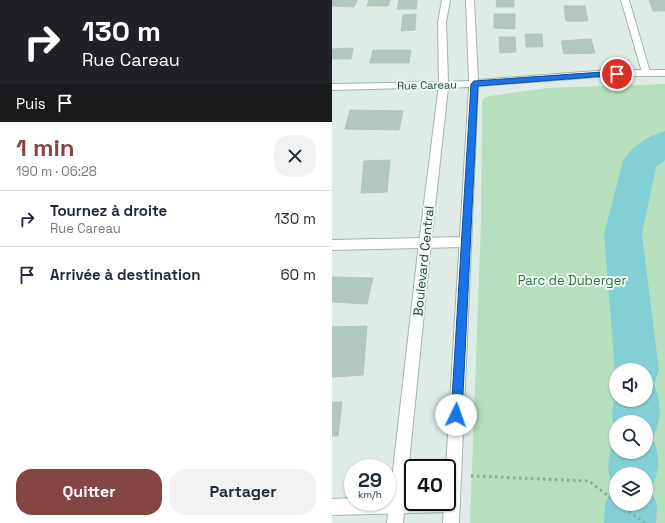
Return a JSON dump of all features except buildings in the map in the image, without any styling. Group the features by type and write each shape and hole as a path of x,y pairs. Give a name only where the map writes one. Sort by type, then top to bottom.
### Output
{"street":[{"name":"Boulevard Central","path":"395,523 425,243 444,85 442,22 446,0"},
{"path":"454,459 474,84 470,0"},
{"path":"624,0 646,72"},
{"name":"Rue Careau","path":"332,87 474,84 572,76 646,72 665,73"},
{"path":"332,245 465,242"},
{"path":"332,507 404,505"},
{"path":"451,523 452,511"}],"path":[{"path":"468,476 589,481 609,497"},
{"path":"629,511 645,523"}],"green space":[{"name":"Parc de Duberger","path":"665,84 665,523 470,523 481,222 482,101 484,98 547,88"}],"waterway":[{"path":"636,363 623,234 640,161 665,143"},
{"path":"636,415 637,407"},
{"path":"633,467 634,459"},
{"path":"630,523 631,511"}],"route":[{"path":"456,415 474,84 617,74"}]}
